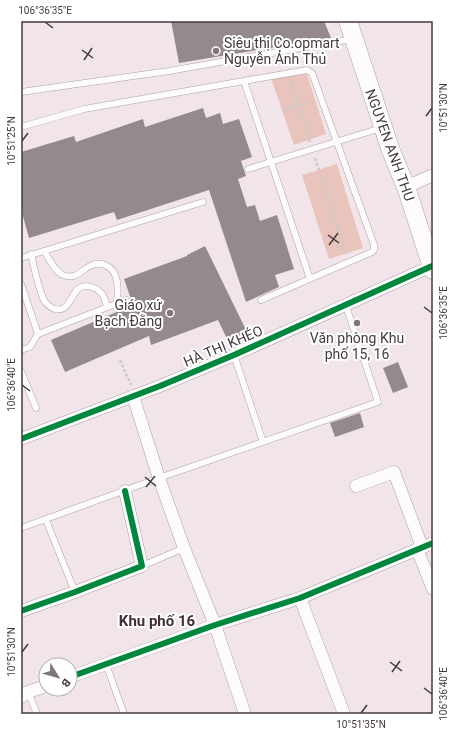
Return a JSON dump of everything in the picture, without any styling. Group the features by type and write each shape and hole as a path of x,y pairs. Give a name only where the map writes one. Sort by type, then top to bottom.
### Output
{"main road":[{"name":"NGUYEN ANH THU","path":"348,21 391,151 406,187 433,267"}],"street":[{"path":"406,187 433,175"},
{"name":"HÀ THỊ KHÉO","path":"21,439 134,396 234,355 433,267"},
{"path":"134,396 159,478 184,548 215,625 245,714"},
{"path":"356,486 394,472 424,546 433,589"},
{"path":"21,610 75,592 142,566 125,491"},
{"path":"78,674 215,625 300,598 424,546"},
{"path":"300,598 344,714"},
{"path":"24,694 38,689"}],"lane":[{"path":"21,92 169,72 354,39"},
{"path":"21,127 84,109 289,73 310,71 374,245 374,250 262,300"},
{"path":"244,81 310,279"},
{"path":"248,169 383,127"},
{"path":"21,258 203,202"},
{"path":"44,250 58,272 64,276 78,275 96,264 103,264 110,267 115,273 117,280 117,303"},
{"path":"31,254 44,301 48,306 58,310 63,309 79,288 85,286 98,290 104,296 107,307"},
{"path":"21,284 38,334"},
{"path":"21,350 30,347 38,334 126,300"},
{"path":"21,528 159,478 378,402 346,306"},
{"path":"234,355 263,442"},
{"path":"21,371 36,408"},
{"path":"46,520 75,592"},
{"path":"142,566 184,548"},
{"path":"106,664 124,714"},
{"path":"24,694 37,714"}],"path":[{"path":"289,73 349,262"},
{"path":"282,110 321,98"},
{"path":"120,360 134,396"}],"shaded area":[{"path":"307,74 326,134 294,145 271,78"},
{"path":"337,164 363,248 329,259 302,175"}],"building":[{"name":"Siêu thị Co.opmart Nguyễn Ảnh Thủ","path":"171,21 324,21 331,38 179,63"},
{"path":"203,108 206,118 220,113 223,124 239,119 252,157 241,161 246,176 238,179 247,207 255,205 260,221 277,215 294,269 275,275 279,287 246,302 209,190 117,220 114,212 29,238 21,209 21,152 74,136 76,142 143,119 145,127"},
{"path":"205,246 247,332 228,341 218,320 151,345 149,336 65,372 51,340 133,305 124,279 187,256"},
{"path":"398,362 408,387 393,393 383,368"},
{"path":"360,413 364,427 335,437 330,423"}],"cycle path":[{"path":"21,439 160,386 234,355 432,266"},
{"path":"21,611 142,566 125,491"},
{"path":"78,674 215,625 300,598 433,543"}],"place":[{"name":"Siêu thị Co.opmart Nguyễn Ảnh Thủ","path":"216,51"},
{"name":"Giáo xứ Bạch Đằng","path":"170,313"},
{"name":"Văn phòng Khu phố 15, 16","path":"357,323"}],"district":[{"name":"Khu phố 16","path":"157,621"}]}
